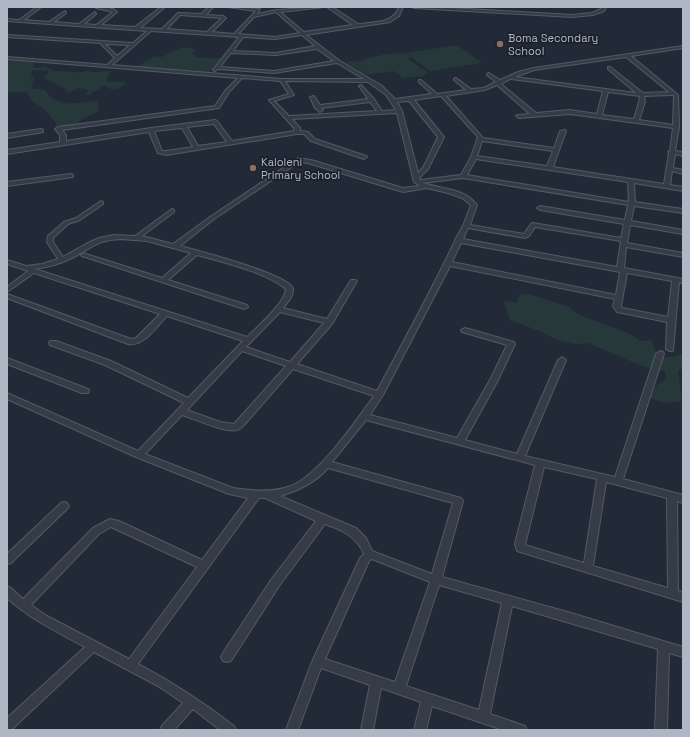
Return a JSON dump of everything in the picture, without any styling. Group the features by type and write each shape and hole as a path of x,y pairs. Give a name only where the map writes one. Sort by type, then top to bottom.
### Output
{"street":[{"path":"136,29 163,7"},
{"path":"202,15 211,7"},
{"path":"230,7 275,11 338,62 384,89 394,101 399,111 417,180 426,187"},
{"path":"254,16 275,11 322,7"},
{"path":"329,7 356,25"},
{"path":"7,20 275,38 389,21 398,15 401,7"},
{"path":"414,7 478,9 501,12 572,16 593,14 603,10 604,7"},
{"path":"501,7 501,12"},
{"path":"20,21 38,8"},
{"path":"97,26 115,10 98,8"},
{"path":"235,35 260,9"},
{"path":"50,23 65,12"},
{"path":"80,25 95,13"},
{"path":"164,30 178,14 224,18 210,34"},
{"path":"108,66 150,30"},
{"path":"10,43 9,36 133,44"},
{"path":"212,74 242,36"},
{"path":"101,42 117,58"},
{"path":"229,52 276,54 319,47"},
{"path":"394,101 485,90 520,73 534,69 683,47"},
{"path":"627,56 675,94 677,139 671,152 667,186"},
{"path":"7,58 282,80 371,80"},
{"path":"217,68 274,72 338,62"},
{"path":"610,68 642,95 642,102 636,120"},
{"path":"489,74 534,114"},
{"path":"63,143 63,135 58,129 217,107 227,92 242,76"},
{"path":"510,78 642,95 675,94 683,96"},
{"path":"456,79 470,91"},
{"path":"282,80 292,96 271,100 289,118 297,128 297,132"},
{"path":"421,81 440,96 480,135 481,139 474,157 463,176"},
{"path":"361,86 380,112"},
{"path":"599,115 606,90"},
{"path":"312,97 324,116"},
{"path":"317,106 372,100"},
{"path":"411,100 441,137 426,169 417,180"},
{"path":"289,118 399,111"},
{"path":"519,116 562,112 599,115 676,125 683,124"},
{"path":"7,152 151,130 215,122 231,142"},
{"path":"184,126 196,148"},
{"path":"151,130 162,153 297,132 306,133 312,140 364,157"},
{"path":"7,136 41,131"},
{"path":"549,169 563,131"},
{"path":"481,139 555,150"},
{"path":"671,152 683,154"},
{"path":"474,157 683,189"},
{"path":"7,396 139,455 232,492 275,494 295,488 321,470 364,416 378,394 466,226 474,205 472,200 452,192 426,187 403,190 309,161 298,160 212,218 174,247"},
{"path":"670,170 683,172"},
{"path":"7,184 71,176"},
{"path":"417,180 463,176 611,201 683,211"},
{"path":"631,181 632,203 624,243 617,306 620,310 671,320"},
{"path":"62,260 50,242 50,237 66,224 78,219 101,204"},
{"path":"540,208 683,232"},
{"path":"136,238 172,211"},
{"path":"466,226 525,236 533,225 683,255"},
{"path":"24,268 49,265 62,260 95,242 114,237 136,238 195,252 234,264 286,284 289,291 286,299 278,309 139,455"},
{"path":"458,240 679,281 671,320 670,349"},
{"path":"163,281 195,252"},
{"path":"84,255 244,306"},
{"path":"7,262 248,340"},
{"path":"447,263 618,298"},
{"path":"7,290 33,271"},
{"path":"181,411 219,425 236,427 329,322 353,281"},
{"path":"7,296 131,342 139,340 165,314"},
{"path":"278,309 329,322"},
{"path":"459,442 494,380 511,344 465,330"},
{"path":"53,343 108,363 189,402"},
{"path":"240,348 378,394"},
{"path":"618,482 660,354"},
{"path":"520,458 562,360"},
{"path":"7,361 85,391"},
{"path":"364,416 520,458 683,499"},
{"path":"540,463 520,544 521,548 588,567 678,596 672,496"},
{"path":"326,464 457,500 436,580 399,690"},
{"path":"588,567 602,478"},
{"path":"260,494 284,501 323,520 346,527 357,535 363,542 369,555"},
{"path":"130,666 204,566 260,494"},
{"path":"7,560 64,506"},
{"path":"227,657 275,583 323,520"},
{"path":"23,606 96,531 110,523 116,524 204,566"},
{"path":"292,730 318,662 363,561 369,555 376,555 436,580 683,652"},
{"path":"7,591 23,606 43,619 162,682 230,730"},
{"path":"483,718 508,601"},
{"path":"7,726 93,646"},
{"path":"660,730 664,646"},
{"path":"318,662 521,730"},
{"path":"367,730 376,682"},
{"path":"420,730 428,699"},
{"path":"166,730 192,702"}],"shaded area":[{"path":"457,45 482,63 430,71 406,53"},
{"path":"182,47 196,49 192,53 196,57 222,59 209,72 136,67 155,56 162,57"},
{"path":"404,53 411,57 408,59 428,73 423,76 403,78 394,71 367,75 345,62 366,61 362,59 388,54"},
{"path":"9,59 34,61 33,68 44,66 52,69 53,71 79,73 90,70 91,72 111,71 106,80 107,82 126,82 120,88 115,89 110,89 105,85 100,86 101,89 92,92 91,95 85,95 89,90 79,88 68,93 64,88 44,78 49,72 48,71 32,70 31,77 34,78 31,88 45,90 50,96 62,103 97,101 99,110 75,126 58,128 49,114 30,98 27,92 7,92 7,61"},
{"path":"529,294 569,307 579,315 628,333 640,341 651,340 658,356 669,357 683,354 683,368 678,371 682,401 666,403 648,398 658,384 666,379 665,371 642,366 588,343 577,344 557,340 542,332 510,320 504,301 517,303 519,295"}],"place":[{"name":"Boma Secondary School","path":"500,44"},
{"name":"Kaloleni Primary School","path":"253,168"}]}
